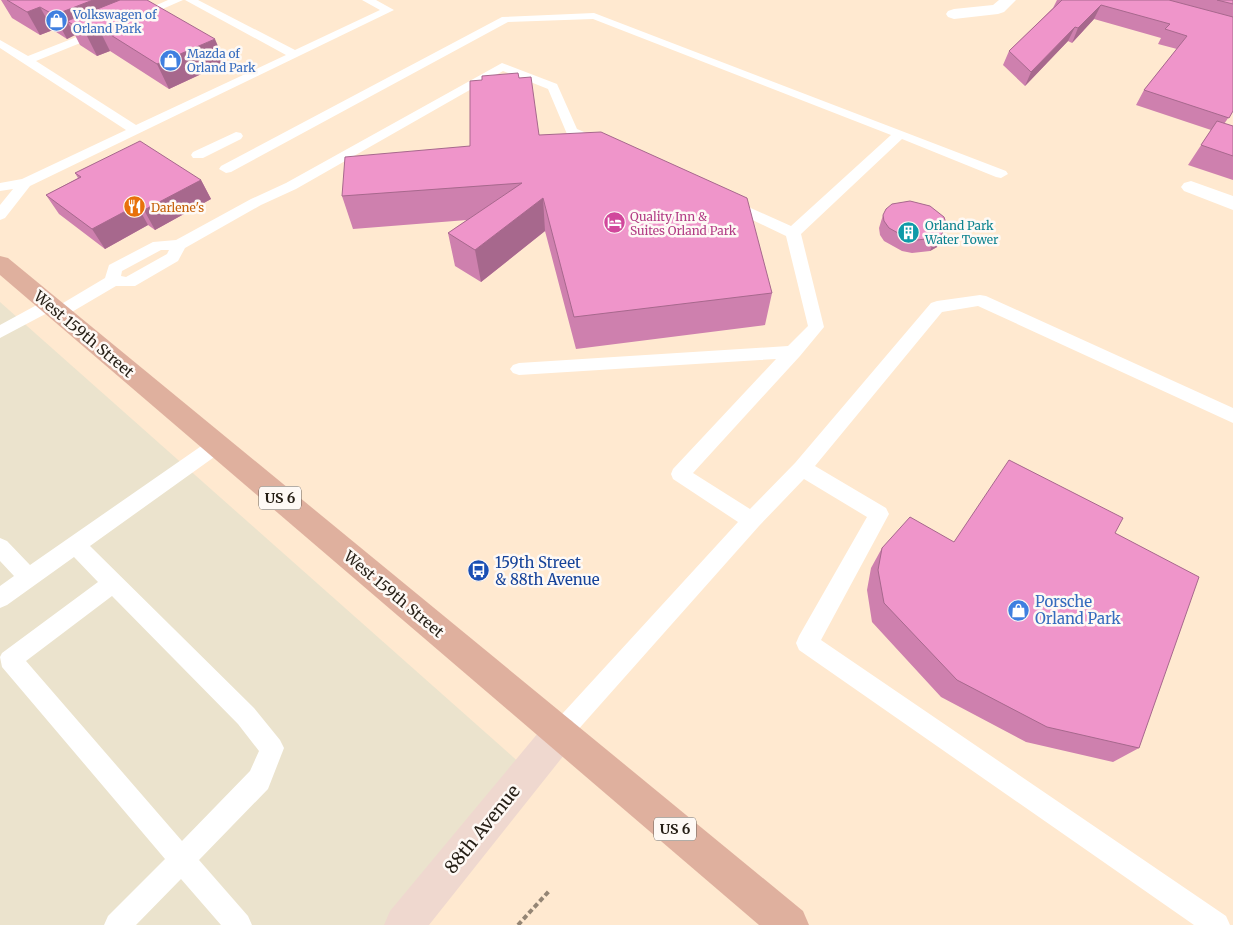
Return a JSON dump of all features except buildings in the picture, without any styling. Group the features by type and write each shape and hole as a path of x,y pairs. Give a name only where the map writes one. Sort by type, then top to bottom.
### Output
{"main road":[{"name":"West 159th Street","path":"0,263 789,925"}],"street":[{"path":"954,14 998,9 1008,0"},
{"path":"1191,188 1233,204"},
{"name":"88th Avenue","path":"404,925 560,733"}],"lane":[{"path":"27,61 178,0"},
{"path":"190,0 296,55"},
{"path":"0,187 25,183 389,10 366,0"},
{"path":"226,169 506,18 594,16 1000,174"},
{"path":"0,43 136,131"},
{"path":"0,332 113,281 129,282 173,258 179,245 256,202 290,186 502,67 553,87 572,131 614,150"},
{"path":"793,233 900,134"},
{"path":"198,155 236,136"},
{"path":"0,215 25,183"},
{"path":"711,195 793,233"},
{"path":"752,520 680,474 816,327 793,233"},
{"path":"560,733 752,520 802,468 937,307 980,300 1233,416"},
{"path":"519,369 794,352"},
{"path":"0,598 217,445"},
{"path":"802,468 879,514 807,644 1217,925"},
{"path":"74,545 246,716 272,748 259,780 117,925"},
{"path":"0,547 28,577"},
{"path":"112,582 10,660 240,925"}],"path":[{"path":"518,925 528,911 550,890"}],"shaded area":[{"path":"0,302 522,765 389,925 0,925"}],"place":[{"name":"Volkswagen of Orland Park","path":"57,21"},
{"name":"Mazda of Orland Park","path":"171,60"},
{"name":"Darlene's","path":"135,207"},
{"name":"Quality Inn & Suites Orland Park","path":"614,223"},
{"name":"Orland Park Water Tower","path":"909,232"},
{"name":"159th Street & 88th Avenue","path":"479,571"},
{"name":"Porsche Orland Park","path":"1019,610"}]}
